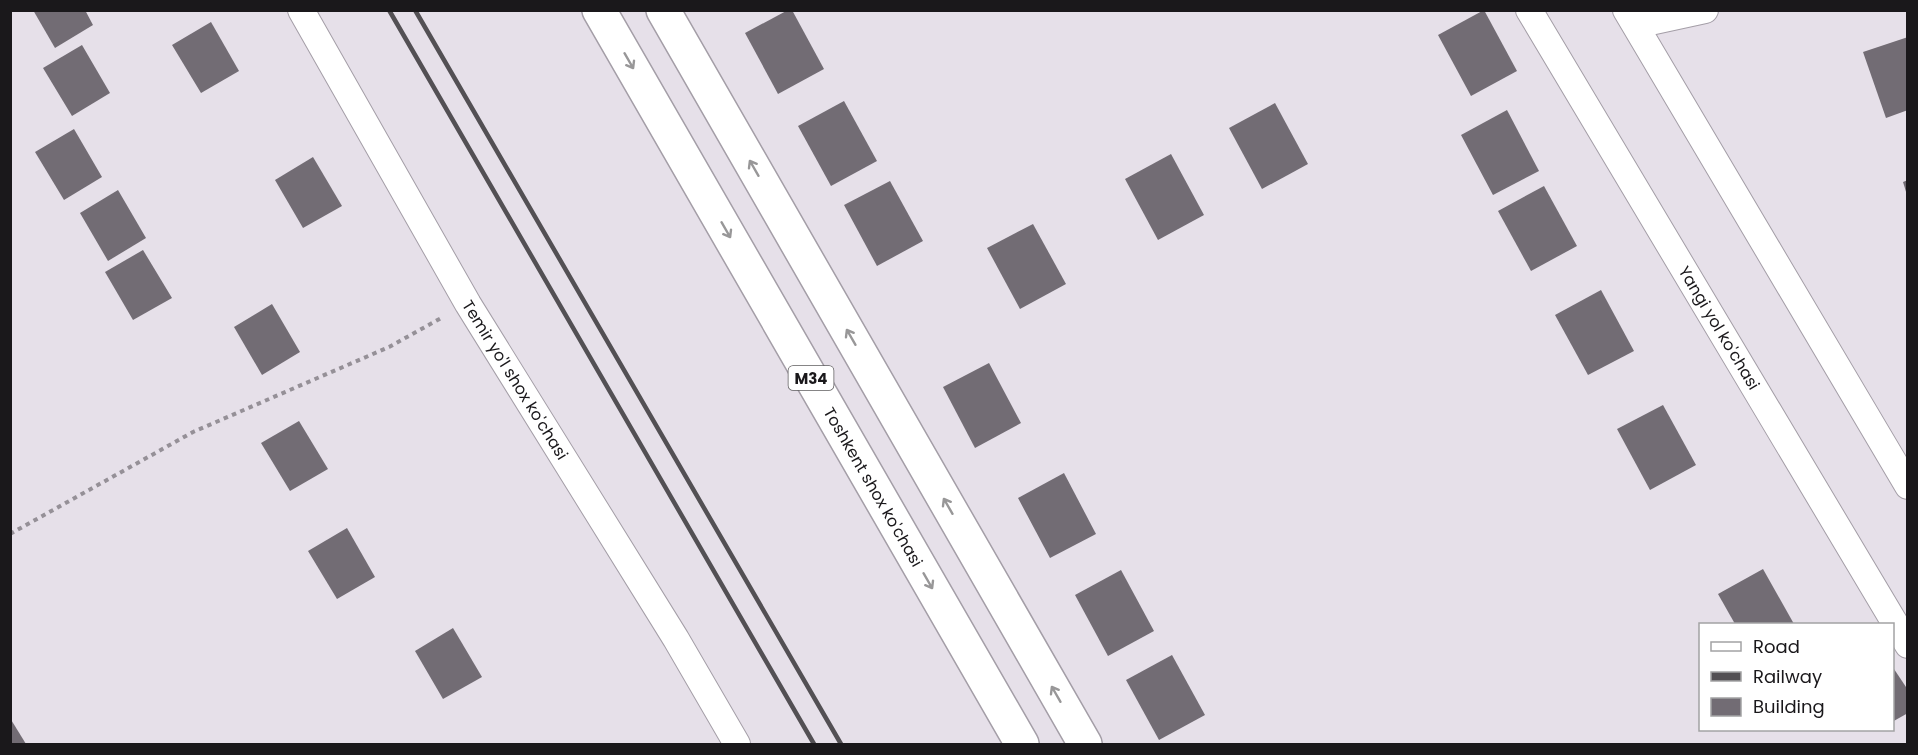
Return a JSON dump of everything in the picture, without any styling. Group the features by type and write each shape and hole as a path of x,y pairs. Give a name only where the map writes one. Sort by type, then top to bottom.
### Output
{"highway":[{"name":"Toshkent shox ko'chasi","path":"599,10 1022,744"},
{"path":"663,10 1085,744"}],"street":[{"name":"Temir yo'l shox ko'chasi","path":"301,10 468,304 676,639 737,744"},
{"name":"Yangi yol ko'chasi","path":"1529,10 1908,645"},
{"path":"1705,10 1631,18 1908,486"}],"path":[{"path":"10,534 193,432 389,347 468,304"}],"building":[{"path":"33,10 85,10 93,25 55,48"},
{"path":"792,10 824,69 778,94 745,33"},
{"path":"1484,10 1517,71 1471,96 1438,35"},
{"path":"211,22 239,71 201,93 172,45"},
{"path":"1908,37 1908,110 1886,118 1863,52"},
{"path":"82,45 110,93 72,116 43,68"},
{"path":"844,101 877,161 831,186 798,126"},
{"path":"1275,103 1308,164 1262,189 1229,128"},
{"path":"1507,110 1539,171 1493,195 1461,135"},
{"path":"74,129 102,177 64,200 35,152"},
{"path":"1171,154 1204,215 1158,240 1125,179"},
{"path":"313,157 342,206 303,228 275,180"},
{"path":"1908,180 1908,195 1907,195 1903,182"},
{"path":"890,181 923,241 877,266 844,205"},
{"path":"1544,186 1577,246 1531,271 1498,211"},
{"path":"118,190 146,238 108,261 80,213"},
{"path":"1033,224 1066,284 1020,309 987,248"},
{"path":"143,250 172,298 133,320 105,272"},
{"path":"1601,290 1634,351 1588,375 1555,315"},
{"path":"272,304 300,352 262,375 234,327"},
{"path":"989,363 1021,423 975,448 943,387"},
{"path":"1663,405 1696,465 1650,490 1617,429"},
{"path":"299,421 328,469 290,491 261,443"},
{"path":"1064,473 1096,534 1050,558 1018,498"},
{"path":"347,528 375,577 337,599 308,551"},
{"path":"1763,569 1793,623 1734,623 1718,594"},
{"path":"1121,570 1154,631 1108,656 1075,595"},
{"path":"453,628 482,677 443,699 415,651"},
{"path":"1172,655 1205,715 1159,740 1126,680"},
{"path":"1894,669 1908,690 1908,713 1894,721"},
{"path":"10,718 26,744 10,744"}],"railway":[{"path":"389,10 814,744"},
{"path":"415,10 841,744"}]}
